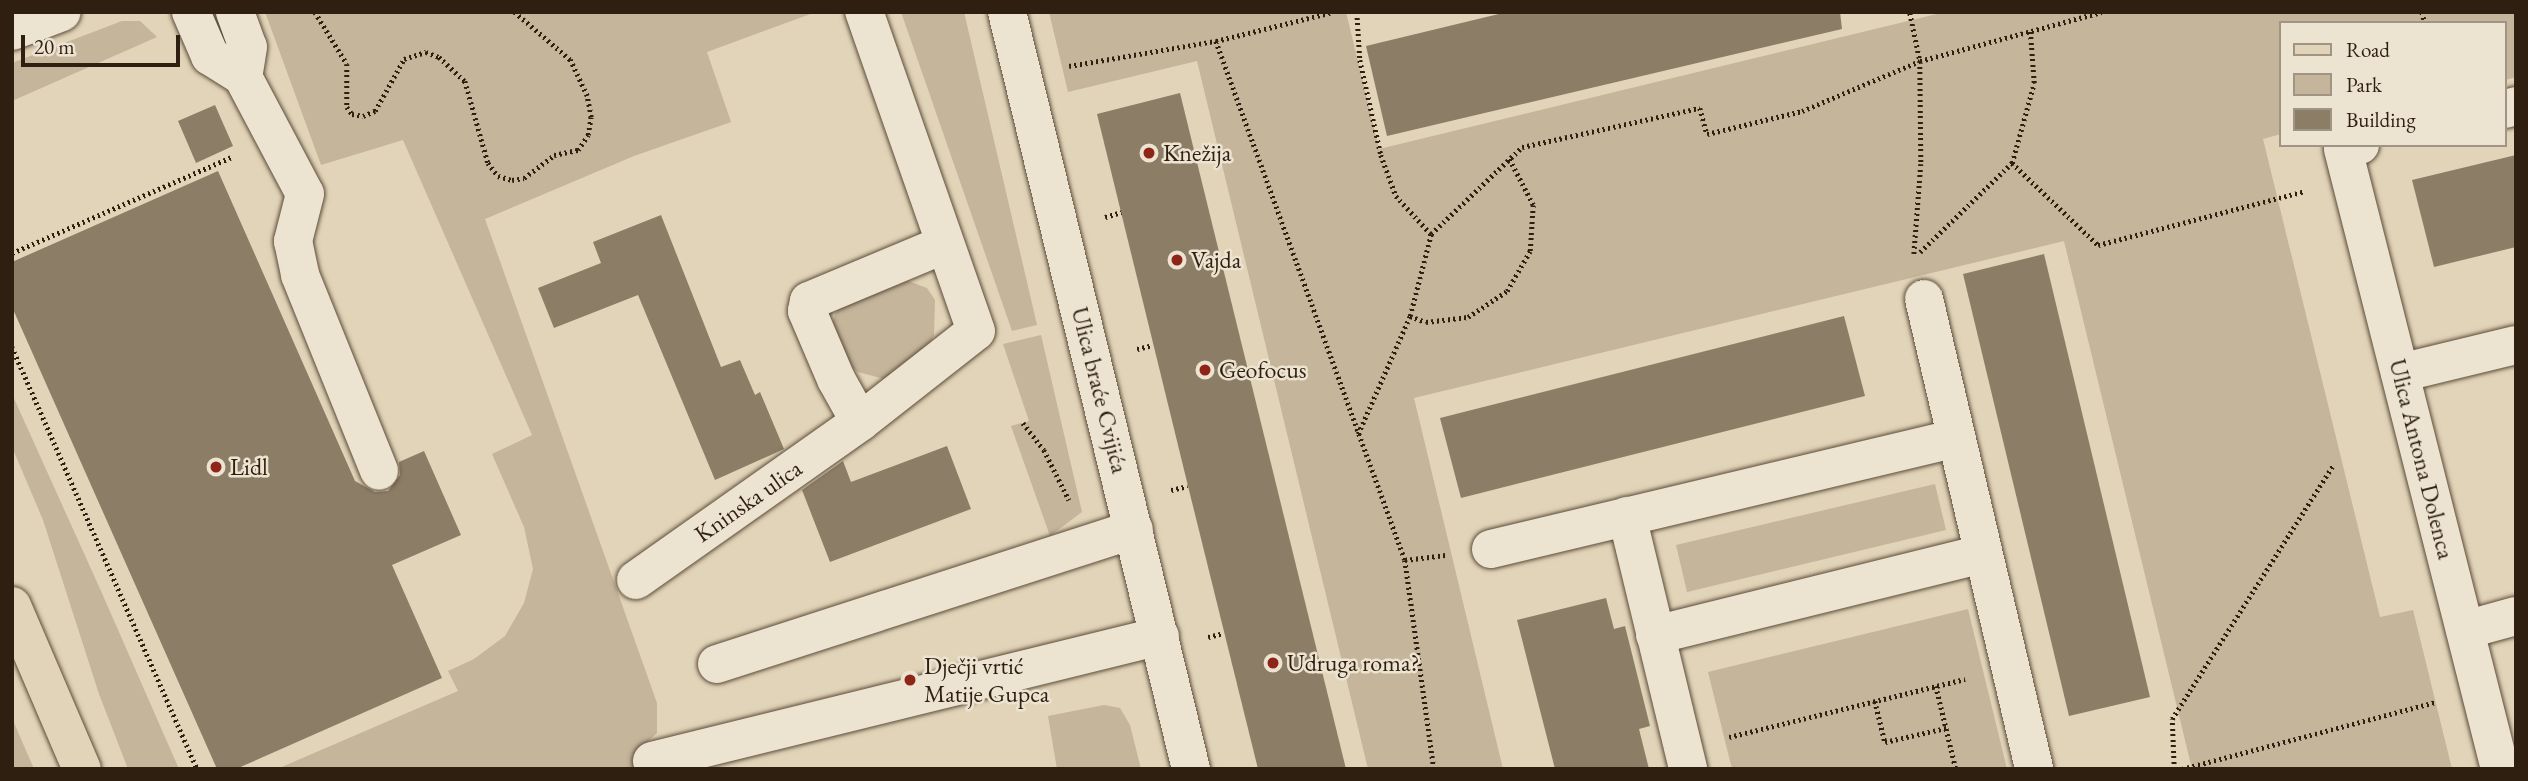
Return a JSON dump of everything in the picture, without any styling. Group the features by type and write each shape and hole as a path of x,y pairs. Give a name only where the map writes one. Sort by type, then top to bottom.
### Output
{"main road":[{"path":"12,606 82,769"}],"street":[{"path":"12,31 62,12"},
{"path":"191,12 210,56 243,77 305,194 293,241 300,275 379,471"},
{"path":"235,12 248,47 243,77"},
{"name":"Kninska ulica","path":"636,580 860,422 976,331 864,12"},
{"name":"Ulica braće Cvijića","path":"1007,12 1191,769"},
{"name":"Ulica Antona Dolenca","path":"2351,158 2400,373 2500,769"},
{"path":"860,422 836,379 807,311 809,302 872,271 946,244"},
{"path":"1924,299 2034,769"},
{"path":"2400,373 2516,345"},
{"path":"1491,548 1956,438"},
{"path":"1627,516 1686,759"},
{"path":"717,664 1134,529"},
{"path":"1656,635 1983,554"},
{"path":"2465,630 2516,617"},
{"path":"652,761 1160,636"}],"path":[{"path":"316,12 347,64 347,107 352,114 363,116 375,111 404,59 426,52 439,57 465,81 488,163 499,176 512,180 524,178 554,155 578,150 588,135 591,117 587,96 569,60 514,12"},
{"path":"1058,68 1216,41 1334,12"},
{"path":"1357,12 1360,60 1381,155 1396,196 1431,234"},
{"path":"1358,434 1410,316 1431,234 1469,201 1508,158 1522,147 1700,108 1707,134 1802,111 1920,61 2101,12"},
{"path":"1910,13 1920,61 1922,164 1914,257 1924,299"},
{"path":"1914,257 2012,163 2034,83 2029,30"},
{"path":"1216,41 1405,560 1434,769"},
{"path":"12,253 274,138"},
{"path":"1410,316 1426,322 1468,317 1507,291 1531,251 1533,205 1508,158"},
{"path":"2012,163 2098,244 2351,158"},
{"path":"12,347 197,769"},
{"path":"1023,423 1044,450 1088,542"},
{"path":"2174,769 2172,719 2333,465"},
{"path":"1686,759 1875,701 2010,668"},
{"path":"1936,686 1956,769"},
{"path":"2182,769 2480,690"},
{"path":"1875,701 1885,742 1946,728"}],"green space":[{"path":"265,12 816,12 707,52 731,122 634,156 485,219 657,703 657,733 646,743 653,769 277,769 458,691 448,671 474,659 505,636 524,603 533,569 524,527 492,454 532,435 403,140 321,165"},
{"path":"901,12 964,12 1037,325 1012,331"},
{"path":"1049,12 1346,12 1379,149 1945,12 2516,12 2516,77 2507,79 2507,21 2280,21 2280,134 2263,139 2380,617 2413,610 2452,769 2192,769 2064,241 1414,398 1503,769 1368,769 1197,61 1068,92"},
{"path":"122,21 140,21 157,37 12,101 12,63"},
{"path":"903,279 927,288 935,300 934,335 922,357 888,380 858,372 843,360 832,324 836,312 851,297"},
{"path":"1041,335 1082,512 1050,536 1011,426 1029,421 1003,344"},
{"path":"12,394 179,769 128,769 99,694 43,520 12,447"},
{"path":"1935,484 1946,530 1687,592 1676,545"},
{"path":"1968,609 2007,769 1732,769 1708,672"},
{"path":"1104,705 1120,708 1130,725 1141,769 1057,769 1048,716"},
{"path":"12,718 34,769 15,769 12,764"}],"building":[{"path":"1507,12 1840,12 1842,29 1387,136 1366,46"},
{"path":"1180,93 1346,769 1258,769 1188,486 1097,114"},
{"path":"215,105 233,146 196,163 178,121"},
{"path":"2516,155 2516,247 2434,267 2412,180"},
{"name":"Lidl","path":"218,171 355,481 375,492 388,491 400,475 399,462 424,451 461,535 392,565 442,678 236,769 217,769 12,307 12,262"},
{"path":"661,215 721,367 740,360 755,395 760,392 784,449 715,480 638,295 554,328 538,288 601,263 593,242"},
{"path":"2044,254 2150,697 2069,716 1963,274"},
{"path":"1844,316 1865,396 1461,498 1440,418"},
{"path":"947,446 971,509 830,562 802,490 843,461 851,482"},
{"path":"1606,598 1614,629 1625,626 1650,726 1639,729 1649,769 1555,769 1517,620"}],"place":[{"name":"Knežija","path":"1149,153"},
{"name":"Vajda","path":"1177,260"},
{"name":"Geofocus","path":"1205,370"},
{"name":"Lidl","path":"216,467"},
{"name":"Udruga roma?","path":"1273,663"},
{"name":"Dječji vrtić Matije Gupca","path":"910,680"}]}
